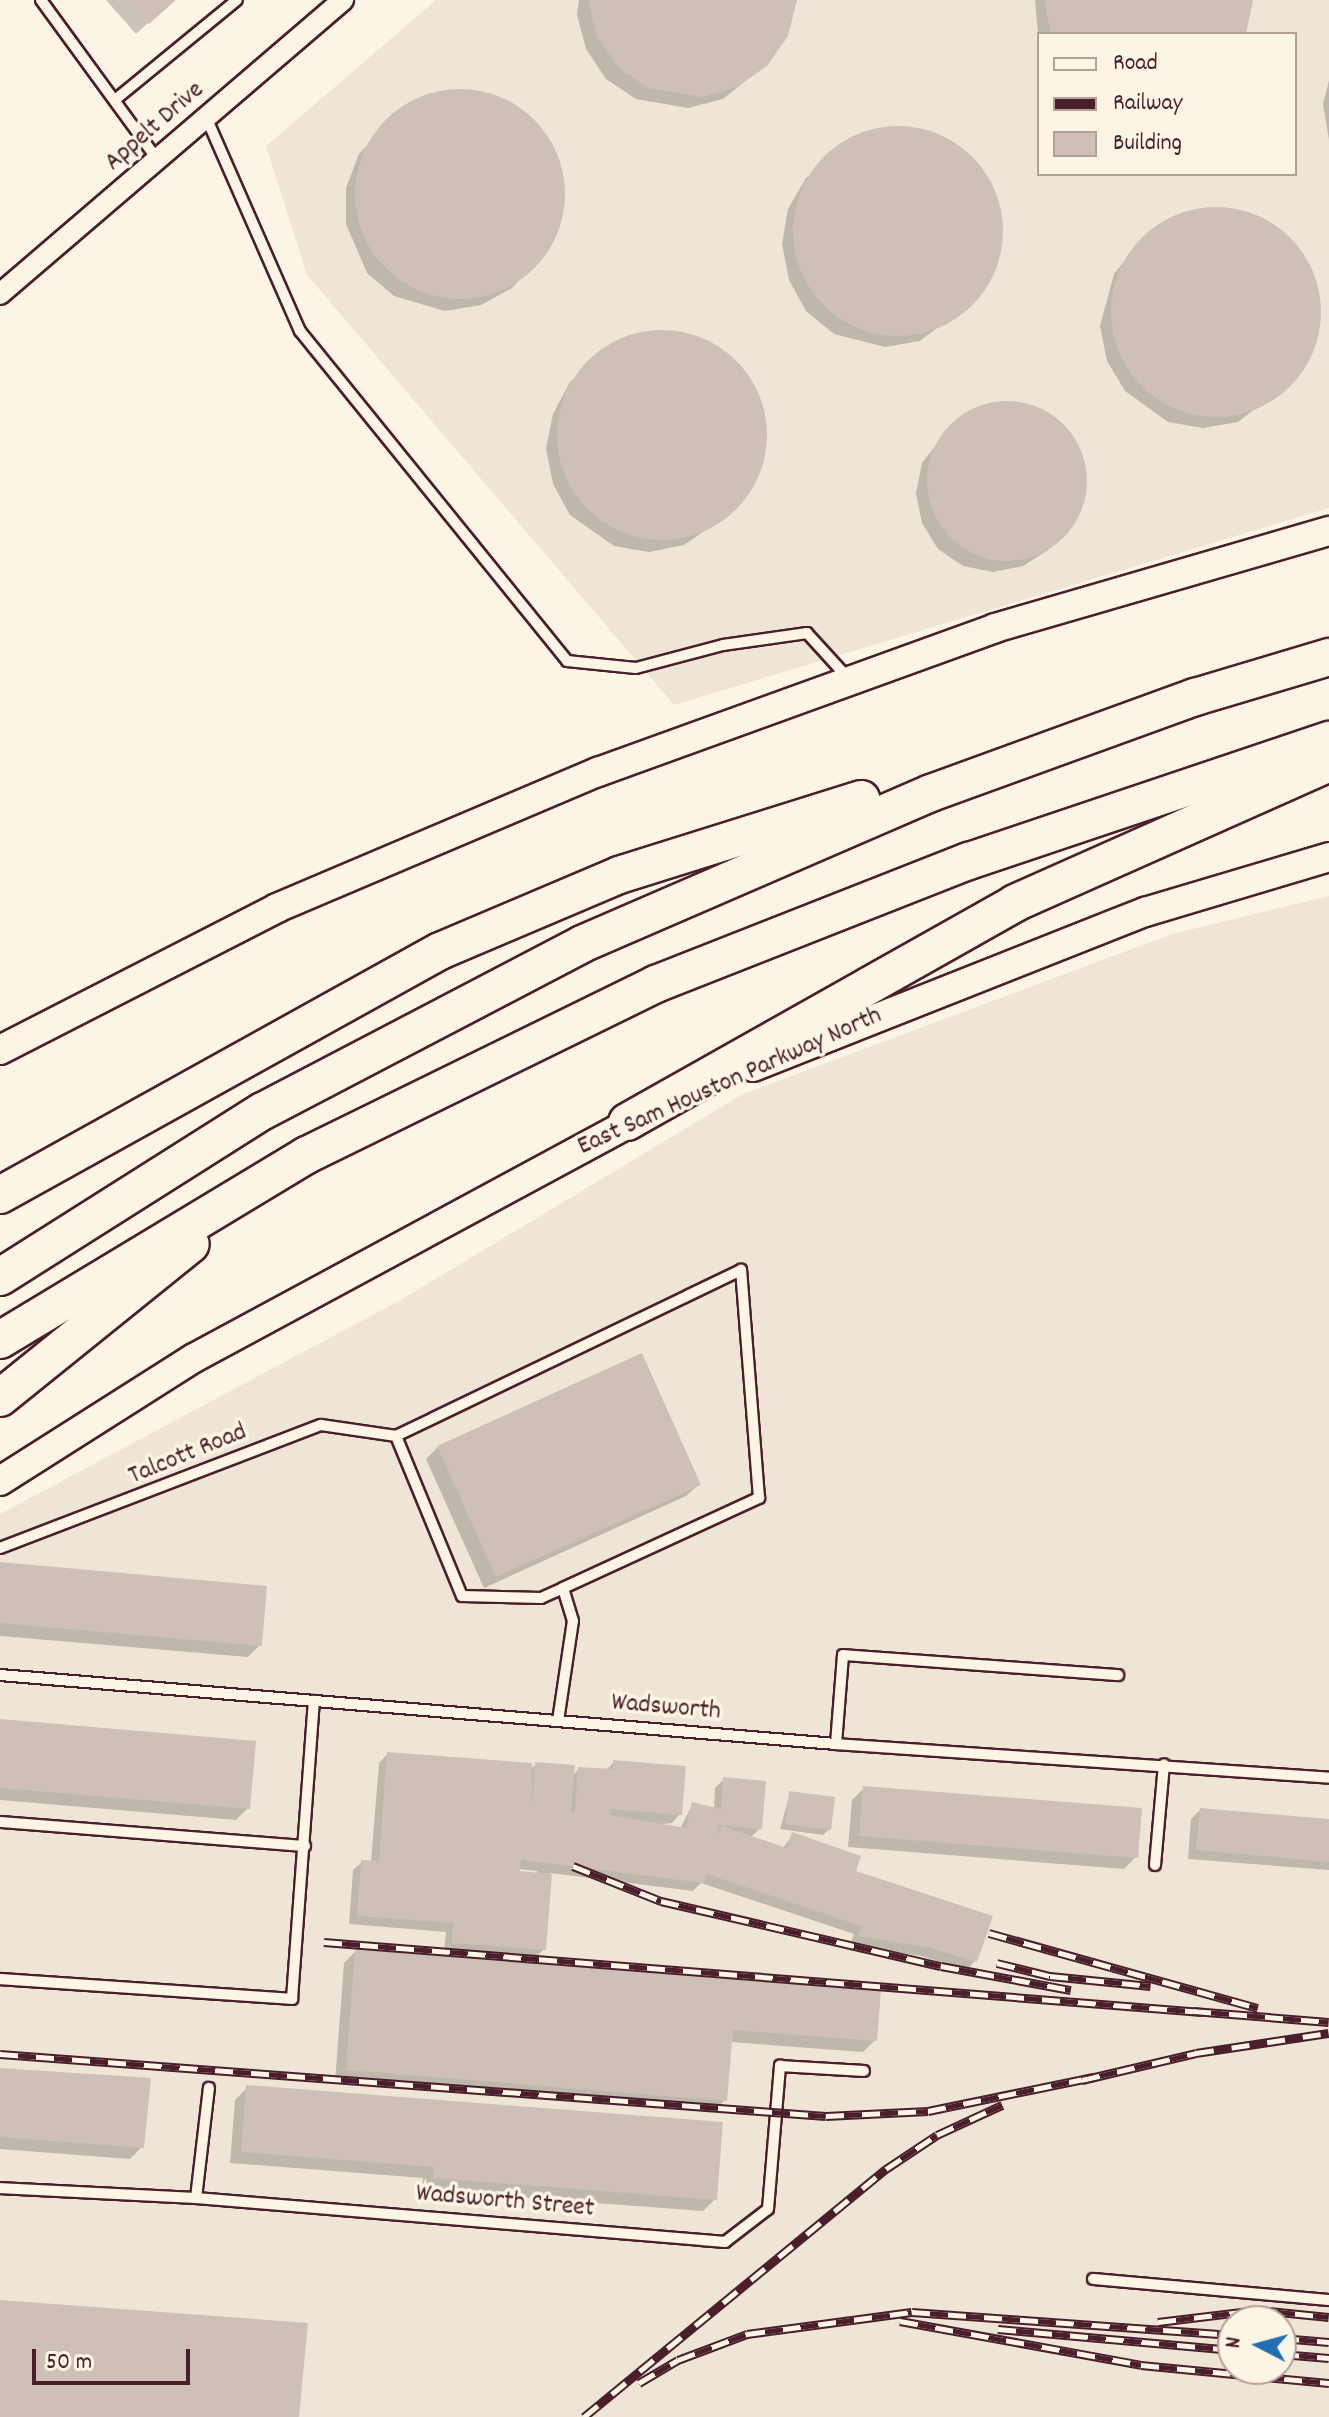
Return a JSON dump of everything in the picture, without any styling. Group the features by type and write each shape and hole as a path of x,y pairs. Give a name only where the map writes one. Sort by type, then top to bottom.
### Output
{"highway":[{"path":"0,1195 368,987 562,897 682,854 1329,657"},
{"path":"0,1246 482,994 697,892 931,793 1195,697"},
{"path":"0,1340 307,1155 558,1029 764,939 969,861 1329,740"},
{"path":"627,1122 1015,903 1329,763"},
{"path":"0,1277 263,1111"},
{"path":"0,1398 307,1155"}],"main road":[{"path":"0,1050 277,908 598,772 995,628 1329,531"},
{"name":"East Sam Houston Parkway North","path":"0,1481 194,1358 627,1122 813,1041 1145,912 1329,857"}],"street":[{"name":"Appelt Drive","path":"2,287 343,0"}],"lane":[{"path":"41,0 157,159"},
{"path":"116,99 237,0"},
{"path":"206,117 300,331 567,661 636,668 723,645 807,633 851,681"},
{"path":"741,1270 759,1498 541,1598 462,1596 396,1436 741,1270"},
{"name":"Talcott Road","path":"0,1548 321,1425 396,1436"},
{"path":"558,1721 573,1621 563,1588"},
{"path":"836,1744 843,1655 1118,1675"},
{"name":"Wadsworth","path":"0,1675 836,1744 1164,1764 1329,1778"},
{"path":"0,1979 292,1999 314,1701"},
{"path":"1155,1865 1164,1764"},
{"path":"0,1822 305,1846"},
{"name":"Wadsworth Street","path":"0,2188 196,2198 725,2242 768,2209 780,2066 864,2071"},
{"path":"196,2198 209,2088"},
{"path":"1093,2279 1329,2300"}],"shaded area":[{"path":"436,0 1329,0 1329,508 674,705 307,275 266,146"},
{"path":"1329,896 1329,2417 0,2417 0,1514 397,1302 743,1094 1172,934"}],"building":[{"path":"128,0 176,0 149,24"},
{"path":"588,0 797,0 788,36 767,66 737,87 702,97 648,88 618,67 597,37"},
{"path":"1044,0 1253,0 1246,32 1051,32"},
{"path":"460,89 500,97 534,120 557,154 565,194 557,234 534,268 500,291 460,299 420,291 386,268 363,234 355,194 363,154 386,120 420,97"},
{"path":"898,126 938,134 972,157 995,191 1003,231 995,271 972,305 938,328 898,336 858,328 824,305 801,271 793,231 801,191 824,157 858,134"},
{"path":"1216,207 1256,215 1290,238 1313,272 1321,312 1313,352 1290,386 1256,409 1216,417 1176,409 1142,386 1119,352 1111,312 1119,272 1142,238 1176,215"},
{"path":"662,330 702,338 736,361 759,395 767,435 759,475 736,509 702,532 662,540 622,532 588,509 565,475 557,435 565,395 588,361 622,338"},
{"path":"1007,401 1038,407 1063,425 1081,450 1087,481 1081,512 1063,537 1038,555 1007,561 976,555 951,537 933,512 927,481 933,450 951,425 976,407"},
{"path":"642,1353 701,1485 496,1577 437,1446"},
{"path":"0,1562 267,1586 262,1646 0,1623"},
{"path":"0,1719 256,1741 250,1809 0,1788"},
{"path":"387,1752 532,1763 532,1809 535,1762 575,1765 571,1812 575,1812 578,1767 613,1769 613,1760 686,1766 682,1815 610,1809 610,1815 686,1828 692,1802 721,1809 723,1777 766,1781 762,1829 719,1825 716,1836 722,1826 787,1848 792,1832 861,1856 856,1871 993,1916 977,1962 931,1948 858,1936 861,1926 707,1874 704,1883 521,1860 520,1871 552,1874 546,1950 452,1943 453,1923 357,1916 361,1860 379,1861"},
{"path":"863,1786 1142,1808 1138,1858 859,1836"},
{"path":"789,1791 835,1797 831,1830 785,1824"},
{"path":"1200,1808 1329,1819 1329,1862 1196,1850"},
{"path":"355,1949 881,1991 877,2041 733,2030 727,2101 346,2070"},
{"path":"0,2068 151,2078 144,2148 0,2137"},
{"path":"246,2085 723,2122 717,2200 433,2178 434,2167 241,2152"},
{"path":"0,2300 308,2323 299,2417 0,2417"}],"railway":[{"path":"573,1866 661,1901 941,1966 1071,1990"},
{"path":"989,1933 1258,2008"},
{"path":"324,1942 1202,2012"},
{"path":"997,1963 1050,1976 1151,1986"},
{"path":"1193,2011 1329,2022"},
{"path":"1082,2080 1196,2053 1329,2033"},
{"path":"0,2054 826,2116 928,2111 1094,2077"},
{"path":"584,2417 886,2169 937,2135 1002,2105"},
{"path":"1158,2322 1259,2310 1329,2317"},
{"path":"639,2383 678,2360 747,2334 912,2312 1217,2334"},
{"path":"900,2321 1141,2365 1329,2383"},
{"path":"998,2329 1217,2349"},
{"path":"1297,2339 1329,2342"},
{"path":"1297,2355 1329,2358"}]}
